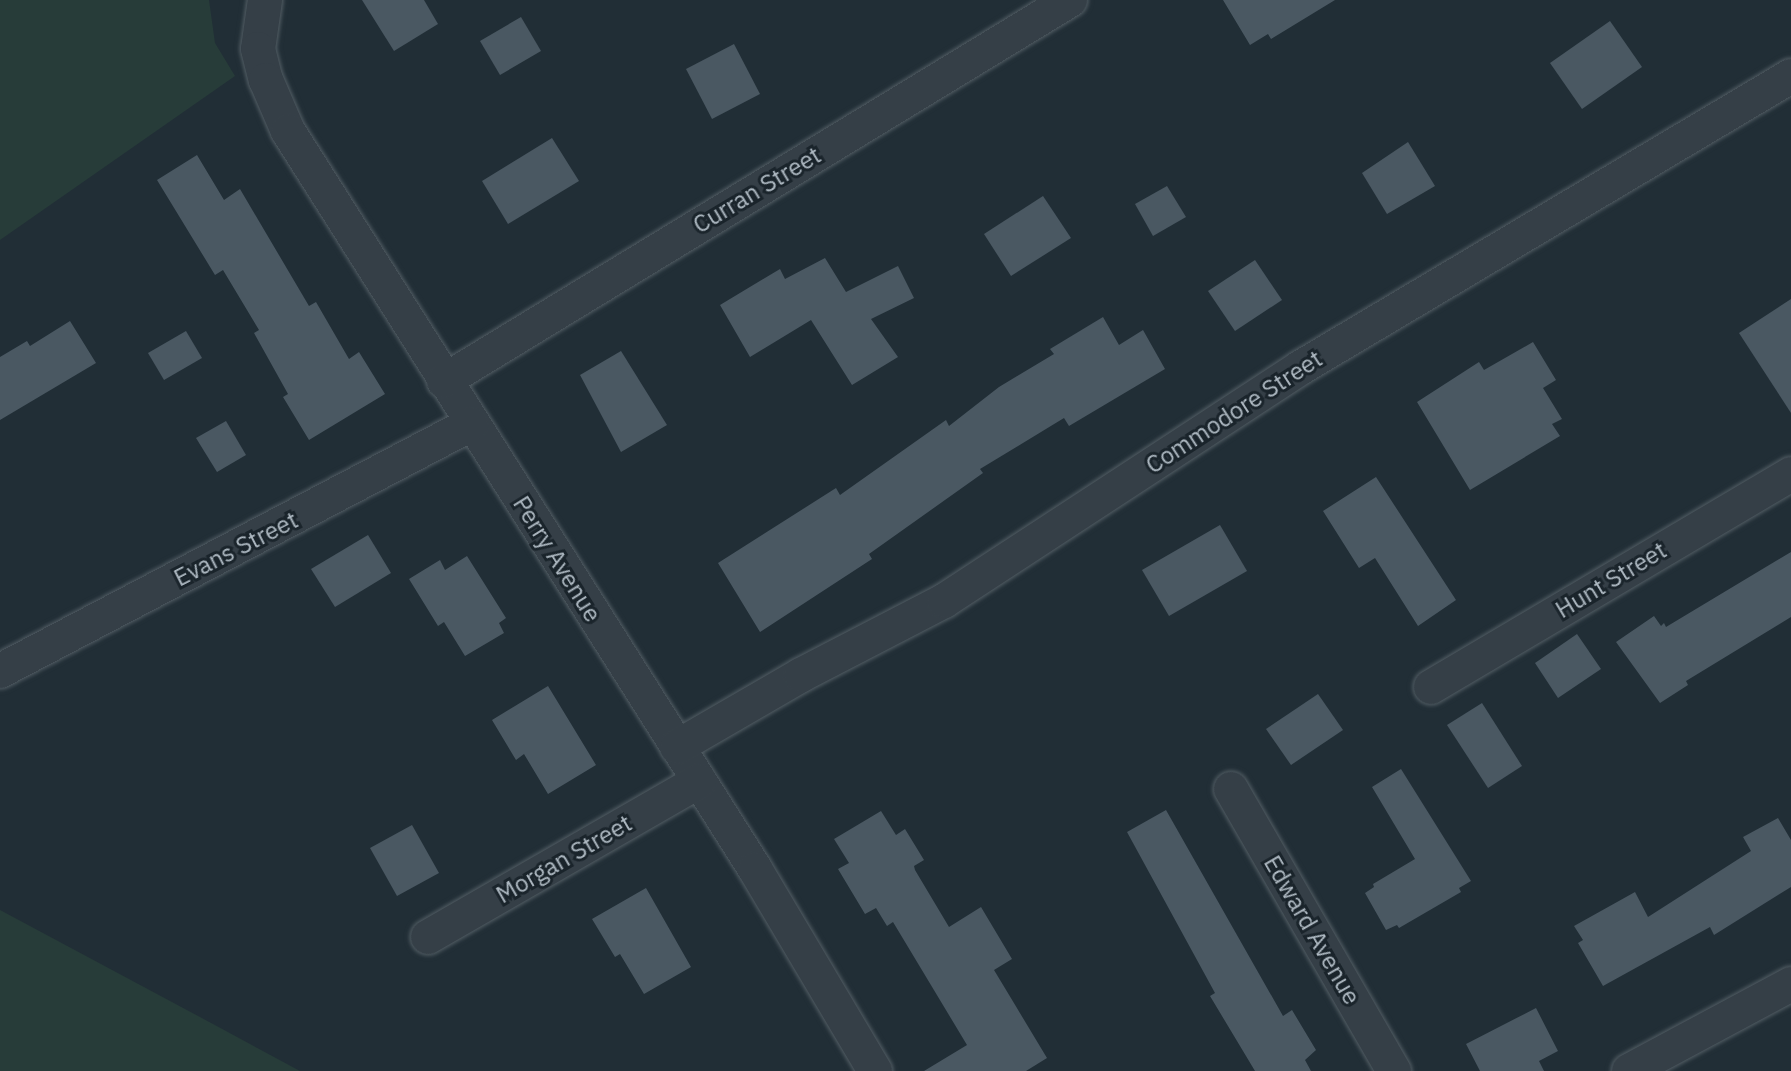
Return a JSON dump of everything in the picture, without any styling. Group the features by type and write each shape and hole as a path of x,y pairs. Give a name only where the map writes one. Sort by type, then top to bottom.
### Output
{"street":[{"name":"Perry Avenue","path":"265,0 258,39 266,80 288,131 699,781 875,1071"},
{"name":"Curran Street","path":"444,381 1070,0"},
{"name":"Commodore Street","path":"677,747 801,675 944,601 1300,368 1791,76"},
{"name":"Evans Street","path":"0,671 471,424"},
{"name":"Hunt Street","path":"1431,687 1791,474"},
{"name":"Morgan Street","path":"428,937 699,781"},
{"name":"Edward Avenue","path":"1231,789 1394,1071"},
{"path":"1629,1071 1791,984"}],"green space":[{"path":"0,0 209,0 215,43 235,76 0,240"},
{"path":"0,910 213,1024 300,1071 0,1071"}],"building":[{"path":"362,0 424,0 438,24 394,51"},
{"path":"1223,0 1335,0 1271,39 1268,34 1250,45"},
{"path":"521,17 541,51 500,75 480,41"},
{"path":"1610,21 1642,67 1582,109 1550,63"},
{"path":"734,44 760,94 712,119 686,69"},
{"path":"552,138 579,181 508,224 482,181"},
{"path":"1408,142 1435,186 1387,214 1362,173"},
{"path":"197,155 224,200 240,189 309,306 316,302 349,359 359,352 385,394 309,440 283,397 288,394 254,333 259,330 223,270 215,275 157,180"},
{"path":"1167,186 1186,217 1153,236 1135,204"},
{"path":"1043,196 1071,238 1011,276 984,234"},
{"path":"825,258 846,292 898,266 914,298 871,319 898,357 852,385 811,320 750,357 720,305 780,269 785,279"},
{"path":"1255,260 1282,300 1235,331 1208,291"},
{"path":"1791,299 1791,413 1739,333"},
{"path":"1103,317 1119,345 1143,330 1165,369 1069,426 1064,418 980,469 983,473 869,554 872,559 760,632 718,563 836,488 840,495 946,420 949,426 999,387 1054,354 1050,349"},
{"path":"70,321 96,363 0,420 0,357 27,341 30,346"},
{"path":"186,331 202,358 164,380 148,353"},
{"path":"1533,342 1556,380 1543,388 1562,419 1552,424 1560,436 1470,490 1417,402 1479,362 1484,370"},
{"path":"621,351 667,425 621,452 580,375"},
{"path":"226,421 246,455 217,472 196,438"},
{"path":"1376,477 1456,600 1418,626 1375,558 1359,568 1323,511"},
{"path":"1220,525 1247,571 1169,616 1142,570"},
{"path":"368,535 391,573 335,607 311,569"},
{"path":"1791,552 1791,617 1686,681 1688,685 1660,703 1616,642 1654,616 1661,626 1664,623 1666,627"},
{"path":"467,556 506,618 499,623 504,633 465,656 444,622 438,626 409,579 440,560 445,570"},
{"path":"1577,634 1601,669 1558,698 1535,663"},
{"path":"548,686 596,765 548,794 524,754 516,760 492,720"},
{"path":"1318,694 1343,730 1291,765 1266,729"},
{"path":"1482,703 1522,766 1488,788 1447,725"},
{"path":"1401,769 1471,881 1459,888 1461,892 1399,928 1397,925 1386,930 1365,893 1374,887 1373,884 1415,859 1372,787"},
{"path":"1166,810 1283,1016 1292,1010 1316,1050 1305,1060 1311,1071 1255,1071 1210,996 1215,993 1127,832"},
{"path":"881,811 896,835 905,829 924,860 914,866 915,870 949,927 981,907 1012,959 994,970 1047,1058 1026,1071 924,1071 967,1045 893,922 887,926 876,908 865,914 838,869 849,863 834,839"},
{"path":"1778,818 1791,840 1791,887 1714,935 1710,927 1603,986 1578,943 1583,940 1574,926 1635,892 1648,917 1751,851 1743,837"},
{"path":"412,825 439,873 397,896 370,848"},
{"path":"646,888 691,967 644,994 620,954 615,957 592,919"},
{"path":"1536,1008 1558,1051 1539,1061 1544,1071 1480,1071 1466,1044"}]}
